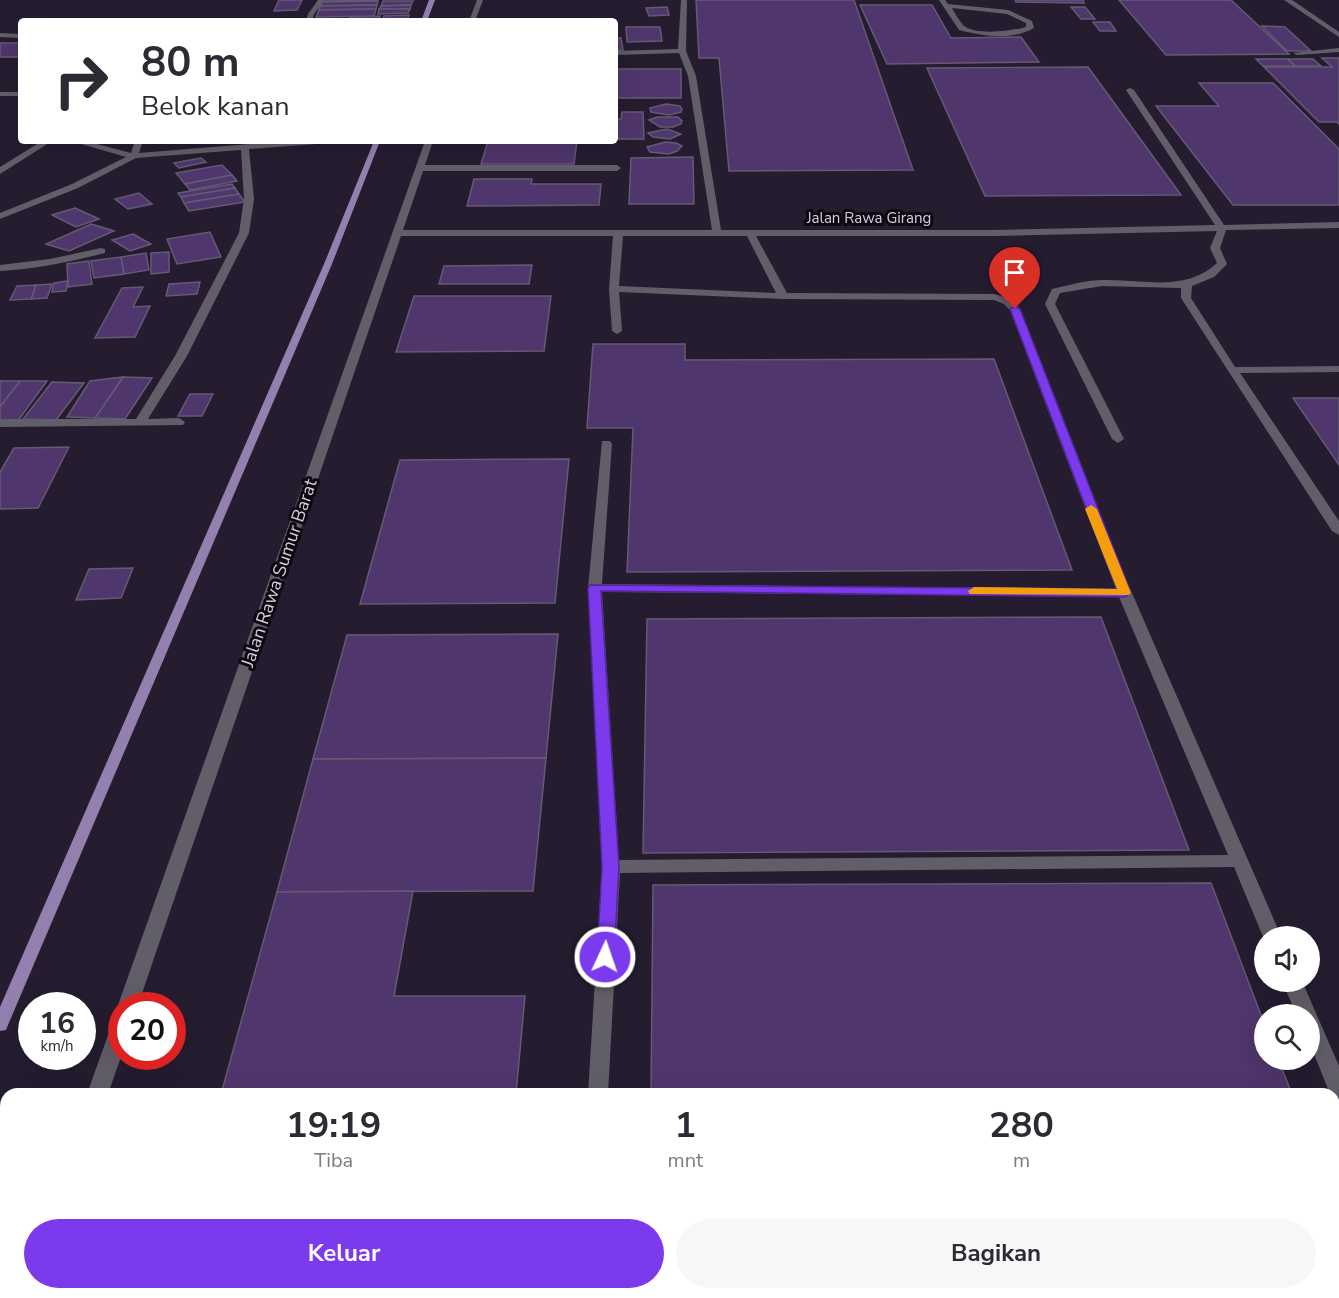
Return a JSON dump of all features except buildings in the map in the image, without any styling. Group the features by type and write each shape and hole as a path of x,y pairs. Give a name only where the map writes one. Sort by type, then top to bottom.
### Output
{"street":[{"path":"310,18 322,0"},
{"path":"473,18 480,0"},
{"path":"684,0 682,51 692,76 717,233"},
{"path":"1287,0 1339,35"},
{"path":"944,3 1008,12 1030,22 1030,28 1018,32 974,32 962,28 944,3"},
{"path":"0,35 18,36"},
{"path":"1297,52 1339,50"},
{"path":"618,53 682,51"},
{"path":"1118,439 1050,304 1056,291 1100,283 1187,286 1210,275 1222,264 1215,248 1221,229 1130,90"},
{"path":"0,94 18,94"},
{"path":"0,171 43,144"},
{"path":"87,144 134,156 286,144"},
{"path":"0,216 75,186 134,156 138,144"},
{"name":"Jalan Rawa Sumur Barat","path":"133,992 428,144"},
{"path":"140,422 181,356 244,233 249,199 245,148"},
{"path":"420,168 617,168"},
{"name":"Jalan Rawa Girang","path":"398,233 993,233 1339,225"},
{"path":"617,332 615,289 618,233"},
{"path":"750,233 783,296"},
{"path":"0,268 63,261 101,251"},
{"path":"1187,286 1186,298 1339,531"},
{"path":"615,289 783,296 995,297 1008,302 1015,309 1125,593 1268,926"},
{"path":"1232,370 1339,369"},
{"path":"0,423 179,422"},
{"path":"598,1088 610,867 594,588 606,444"},
{"path":"594,588 1125,593"},
{"path":"610,867 1240,861"},
{"path":"1320,1045 1338,1088"},
{"path":"99,1088 108,1063"}],"waterway":[{"path":"425,18 432,0"},
{"path":"0,1025 328,264 376,144"}],"slow traffic":[{"path":"974,591 1125,593 1091,509"}],"route":[{"path":"605,957 610,867 594,588 1125,593 1105,547 1015,309"}]}
